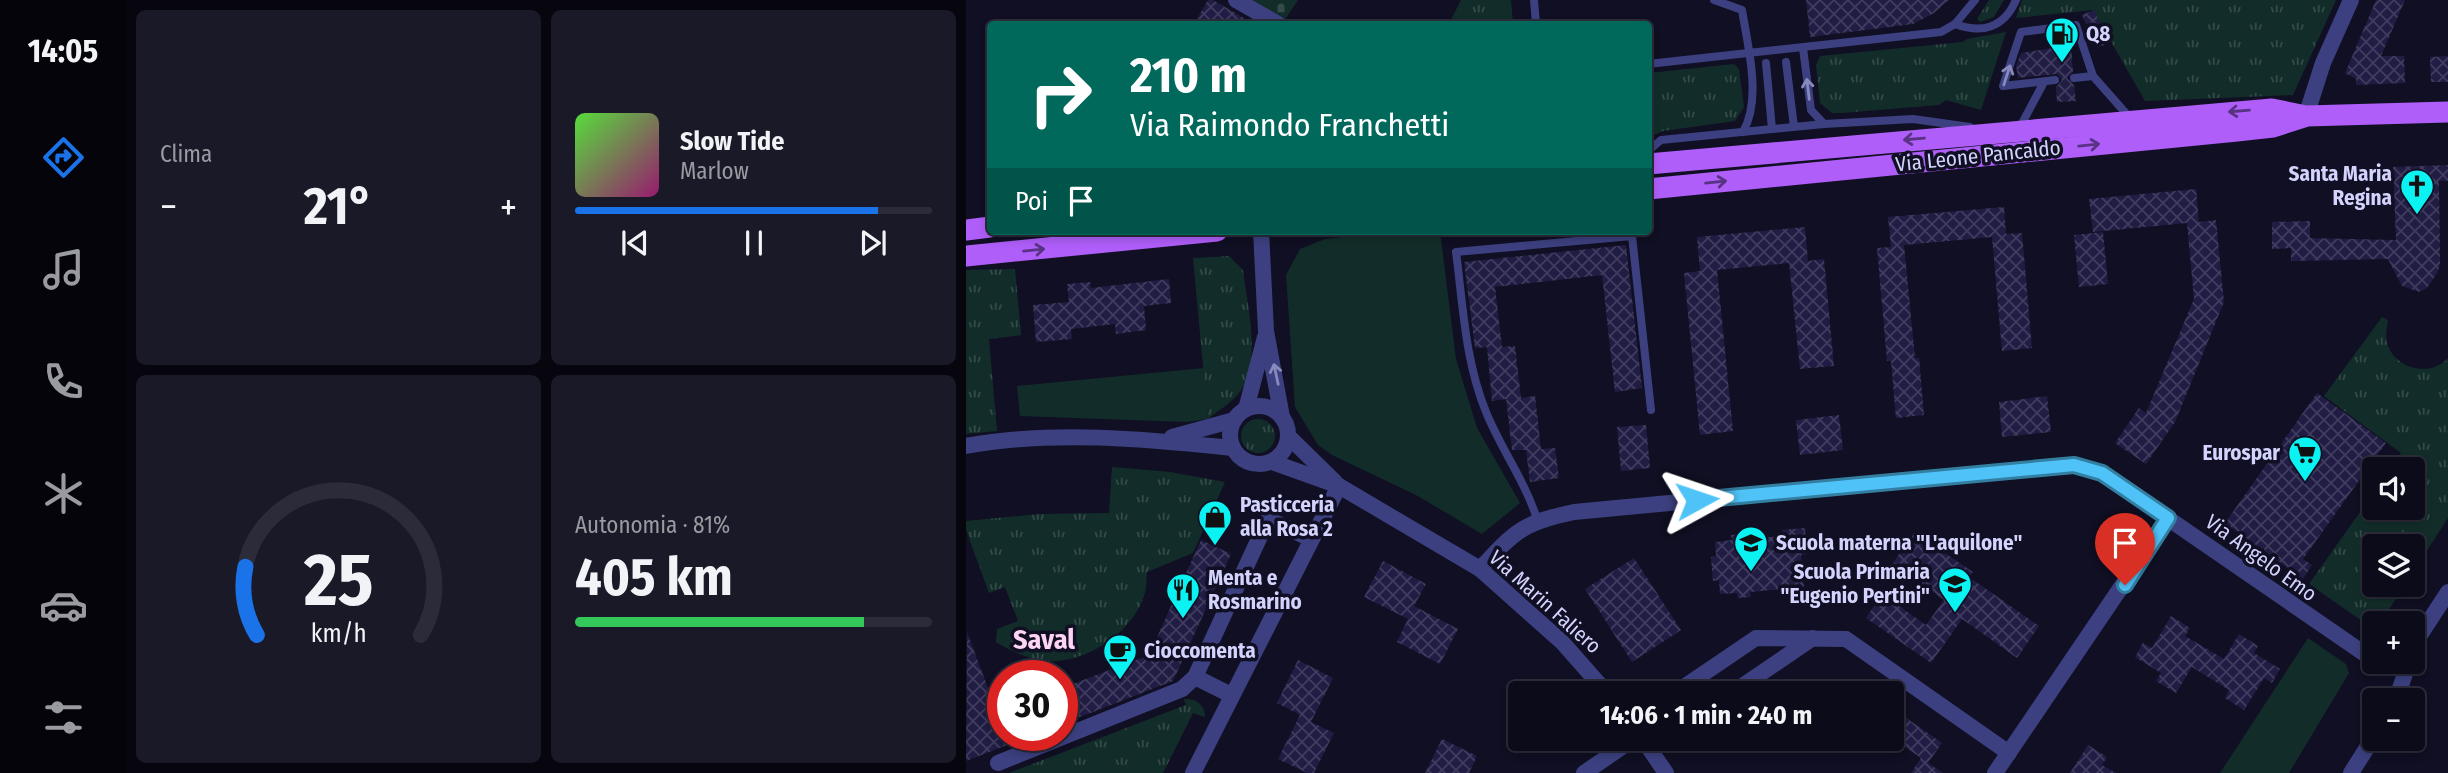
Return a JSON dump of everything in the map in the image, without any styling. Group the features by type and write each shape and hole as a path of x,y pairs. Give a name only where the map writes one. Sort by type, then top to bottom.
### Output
{"main road":[{"name":"Via Leone Pancaldo","path":"1652,164 2019,129 2272,109 2306,116 2448,112"},
{"name":"Via Leone Pancaldo","path":"1652,189 2261,128 2306,116"},
{"path":"966,230 987,227"},
{"path":"966,256 1177,235"}],"street":[{"path":"1237,0 1273,21"},
{"path":"2306,116 2323,63 2351,0"},
{"name":"Via Marin Faliero","path":"1261,235 1266,331 1282,417 1288,436 1339,486"},
{"name":"Via Marin Faliero","path":"1233,449 1230,438 1240,415 1266,331"},
{"name":"Via Marin Faliero","path":"1161,439 1268,407 1282,417"},
{"path":"1272,461 1285,449 1288,436"},
{"name":"Via Marin Faliero","path":"966,446 1007,440 1161,439 1233,449 1249,463 1272,461 1339,486 1480,569 1562,642 1596,681"},
{"name":"Via Angelo Emo","path":"1480,569 1511,534 1537,519 1574,512 2074,465 2102,473 2362,653"},
{"path":"1193,773 1339,486"},
{"path":"1995,773 2168,518"},
{"path":"998,763 1182,689 1195,677 1268,519 1311,539"},
{"path":"2425,627 2448,592"},
{"path":"1693,681 1756,638 1846,639 2009,753"},
{"path":"1750,681 1813,638"},
{"path":"1195,677 1231,695"},
{"path":"1584,773 1616,751"},
{"path":"1651,751 1665,773"},
{"path":"2351,773 2365,751"}],"lane":[{"path":"1534,0 1536,21"},
{"path":"1714,0 1742,10 1749,53 1753,116 1743,132"},
{"path":"1652,64 1941,32 1955,23 1975,0"},
{"path":"1955,23 1970,29 1991,28 2002,23 2016,0"},
{"path":"2055,80 2003,86 2021,32 2077,25 2093,76 2132,120"},
{"path":"1803,48 1811,110 1824,124"},
{"path":"1787,62 1794,127"},
{"path":"1766,63 1772,129"},
{"path":"2074,78 2093,76"},
{"path":"2019,129 2044,82"},
{"path":"1652,148 1661,140 1824,124 1913,120 1997,131"},
{"path":"1537,519 1531,501 1482,400 1468,349 1456,252 1632,236 1651,410"}],"green space":[{"path":"1244,0 1298,0 1284,21 1277,21"},
{"path":"1461,0 1511,0 1513,21 1450,21"},
{"path":"1989,0 2004,0 1994,17 1980,22 1977,19"},
{"path":"2022,0 2336,0 2293,95 2145,101 2093,10 2016,18"},
{"path":"2006,32 1981,110 1946,100 1939,105 1832,113 1820,103 1816,65 1820,56 1963,42"},
{"path":"1734,64 1739,69 1744,107 1735,121 1663,131 1652,136 1652,73"},
{"path":"1360,235 1440,235 1456,359 1477,428 1520,503 1482,534 1416,495 1332,455 1318,445 1295,407 1286,275 1300,249 1325,239"},
{"path":"1229,256 1243,270 1251,328 1251,358 1249,372 1241,390 1233,400 1208,419 1193,258"},
{"path":"1015,269 1021,335 989,339 997,431 966,434 966,270"},
{"path":"2382,317 2388,320 2386,340 2391,352 2405,364 2414,368 2432,368 2448,358 2448,518 2425,553 2425,534 2362,534 2362,597 2397,597 2388,611 2362,611 2362,621 2309,584 2362,509 2362,520 2425,520 2425,457 2398,457 2401,453 2324,396"},
{"path":"1204,368 1208,419 1186,422 1020,416 1017,386"},
{"path":"1258,419 1270,424 1275,436 1270,448 1258,453 1246,448 1241,436 1246,424"},
{"path":"1112,467 1170,472 1225,482 1193,553 1147,572 1145,593 1140,606 1132,619 1111,639 1086,654 1063,660 1033,659 996,642 997,629 1018,621 1005,587 989,593 966,530 966,521 1040,514 1109,513"},
{"path":"2308,638 2346,664 2349,673 2289,773 2220,773"},
{"path":"1184,699 1199,703 1205,717 1193,713 1163,773 1009,773 1066,751 1078,751 1078,746 1186,705"}],"building":[{"path":"1208,0 1213,0 1249,21 1196,21"},
{"path":"1806,0 1949,0 1934,13 1913,24 1810,37"},
{"path":"2376,0 2405,0 2381,56 2404,56 2405,83 2356,85 2356,79 2345,73"},
{"path":"2094,10 2109,43 2097,48 2082,15"},
{"path":"2071,45 2073,72 2067,78 2074,85 2076,101 2057,102 2056,87 2062,80 2057,74 2018,78 2016,66 2021,53"},
{"path":"2448,56 2448,82 2431,82 2430,57"},
{"name":"Santa Maria Regina","path":"2448,165 2448,181 2439,181 2438,272 2427,288 2419,292 2402,286 2388,259 2291,261 2291,248 2272,249 2272,222 2310,221 2310,238 2396,240 2393,167"},
{"path":"2196,189 2199,222 2216,220 2224,302 2175,422 2146,464 2115,443 2139,408 2146,413 2194,299 2187,223 2093,232 2089,199"},
{"path":"2004,207 2006,234 2022,233 2032,348 2002,351 1992,237 1904,245 1915,358 1919,358 1924,415 1896,418 1891,361 1887,361 1877,248 1891,247 1888,217"},
{"path":"1805,227 1808,261 1824,259 1834,366 1800,369 1789,263 1717,270 1733,431 1700,435 1684,273 1700,271 1697,237"},
{"path":"2103,232 2108,284 2079,287 2074,235"},
{"path":"1626,245 1642,388 1615,392 1602,275 1495,287 1502,347 1515,346 1521,398 1535,396 1541,449 1555,448 1559,478 1530,482 1526,450 1512,450 1506,399 1492,401 1487,347 1475,348 1464,262"},
{"path":"1169,279 1171,303 1144,306 1146,330 1116,334 1115,324 1071,329 1072,339 1036,342 1033,305 1069,302 1067,284 1090,282 1091,288"},
{"name":"Eurospar","path":"2317,393 2386,443 2376,457 2362,457 2362,477 2303,559 2312,565 2303,579 2225,523"},
{"path":"2047,396 2051,432 2002,437 1999,402"},
{"path":"1839,415 1843,450 1800,455 1796,420"},
{"path":"1646,425 1650,468 1621,471 1617,427"},
{"path":"1805,528 1807,554 1801,555 1804,587 1750,592 1751,597 1738,598 1737,593 1720,594 1719,580 1713,581 1711,557 1716,556 1715,542 1732,540 1731,535 1745,534 1745,539 1783,536 1782,530"},
{"path":"1914,532 1973,572 1969,577 2039,626 2017,658 1962,619 1931,663 1866,618 1882,594 1926,625 1944,600 1893,563"},
{"path":"1201,540 1231,554 1173,681 1078,718 1078,682 1149,655"},
{"path":"1634,558 1681,630 1632,662 1585,589"},
{"path":"1383,561 1426,584 1414,606 1458,629 1440,664 1397,642 1408,619 1364,597"},
{"path":"2171,616 2190,628 2185,636 2224,659 2239,634 2258,646 2254,653 2280,669 2272,683 2264,678 2244,710 2225,698 2229,690 2192,667 2176,693 2156,681 2161,673 2135,657 2143,643 2152,648"},
{"path":"967,632 987,685 987,751 992,751 966,761"},
{"path":"1298,660 1333,678 1311,722 1334,733 1314,773 1307,773 1278,759 1300,715 1277,703"},
{"path":"1904,716 1942,743 1928,763 1943,773 1911,773 1921,758 1904,746"},
{"path":"1442,739 1477,756 1469,773 1425,773"},
{"path":"2088,745 2107,757 2102,765 2116,773 2070,773"}],"place":[{"name":"Q8","path":"2062,64"},
{"name":"Santa Maria Regina","path":"2417,216"},
{"name":"Eurospar","path":"2305,483"},
{"name":"Pasticceria alla Rosa 2","path":"1215,547"},
{"name":"Scuola materna \"L'aquilone\"","path":"1751,573"},
{"name":"Scuola Primaria \"Eugenio Pertini\"","path":"1955,614"},
{"name":"Menta e Rosmarino","path":"1183,620"},
{"name":"Cioccomenta","path":"1120,681"}],"district":[{"name":"Saval","path":"1044,639"}],"route":[{"path":"1697,500 2074,465 2102,473 2168,518 2125,585"}]}
